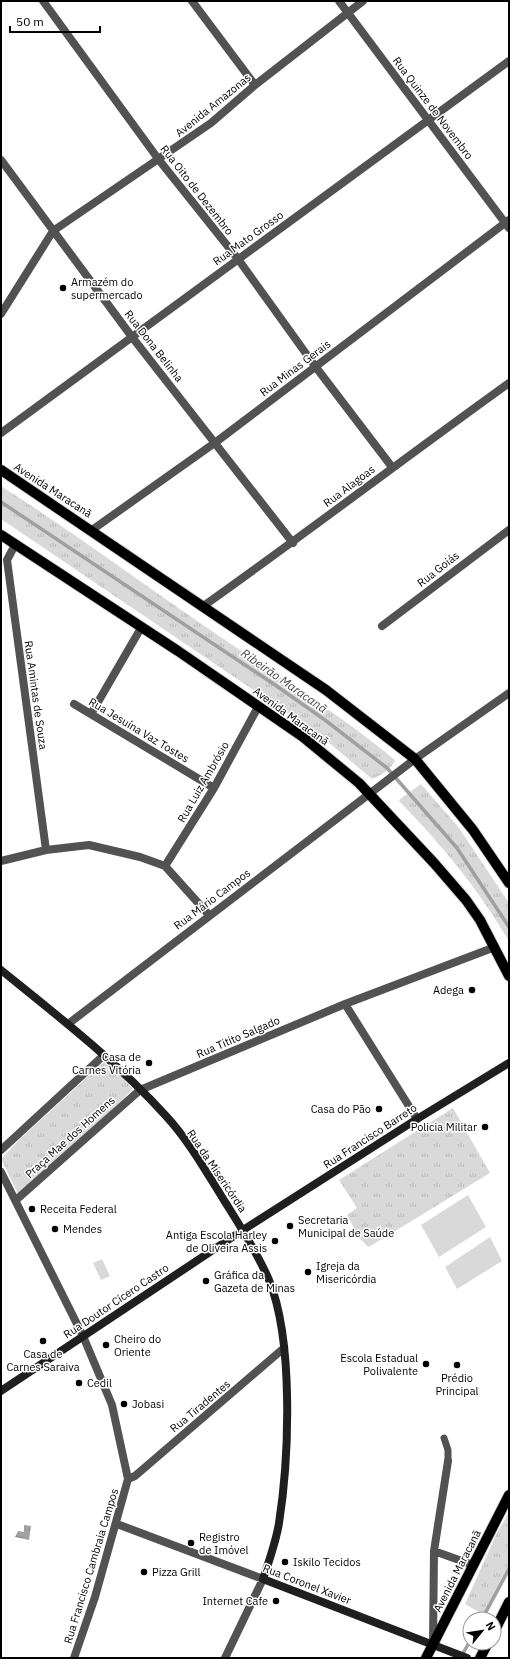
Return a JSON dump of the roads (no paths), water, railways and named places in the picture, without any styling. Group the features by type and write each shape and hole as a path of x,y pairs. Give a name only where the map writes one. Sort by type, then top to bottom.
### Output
{"main road":[{"name":"Avenida Maracanã","path":"1,470 92,530 202,607 326,690 411,763 473,830 509,883"},
{"name":"Avenida Maracanã","path":"1,536 141,628 303,738 370,793 466,900 480,920 509,976"},
{"name":"Avenida Maracanã","path":"426,1658 438,1647 473,1565 509,1495"},
{"path":"502,1616 509,1602"}],"street":[{"name":"Rua Oito de Dezembro","path":"43,1 159,160 238,259 315,366 392,467"},
{"path":"192,1 255,85"},
{"name":"Rua Quinze de Novembro","path":"339,1 508,224"},
{"name":"Avenida Amazonas","path":"1,314 53,231 211,124 255,85 363,1"},
{"name":"Rua Mato Grosso","path":"1,432 509,61"},
{"name":"Rua Dona Belinha","path":"1,160 132,337 216,442 293,543"},
{"name":"Rua Minas Gerais","path":"92,530 216,442 315,366 508,224"},
{"name":"Rua Alagoas","path":"202,607 293,543 392,467 509,383"},
{"name":"Rua Goiás","path":"382,626 494,539 509,530"},
{"name":"Rua Amintas de Souza","path":"15,545 7,560 46,850"},
{"path":"90,714 141,628"},
{"name":"Rua Mário Campos","path":"68,1024 370,793 509,693"},
{"name":"Rua Jesuína Vaz Tostes","path":"74,704 214,788"},
{"name":"Rua Luiz Ambrósio","path":"165,866 214,788 258,707"},
{"path":"1,861 46,850 89,845 140,857 165,866 209,915"},
{"name":"Rua Titito Salgado","path":"140,1090 345,1004 495,947"},
{"name":"Rua da Misericórdia","path":"1,970 68,1024 167,1117 243,1230 269,1281 278,1312 284,1348 286,1400 285,1477 278,1526 263,1579 225,1658"},
{"path":"345,1004 417,1119"},
{"path":"1,1150 103,1056"},
{"name":"Rua Francisco Barreto","path":"243,1230 417,1119 509,1063"},
{"name":"Praça Mae dos Homens","path":"16,1200 140,1090"},
{"name":"Rua Francisco Cambraia Campos","path":"1,1172 83,1336 112,1405 128,1479 117,1524 95,1597 74,1658"},
{"name":"Rua Doutor Cícero Castro","path":"1,1391 243,1230"},
{"name":"Rua Tiradentes","path":"128,1479 135,1476 284,1348"},
{"path":"438,1647 434,1551 448,1462"},
{"name":"Rua Coronel Xavier","path":"117,1524 467,1658"},
{"path":"434,1551 473,1565"}],"lane":[{"path":"444,1438 448,1450 448,1462"}],"water":[{"path":"24,1525 31,1526 29,1540 15,1537 18,1531 24,1532"}],"waterway":[{"name":"Ribeirão Maracanã","path":"1,502 275,685 325,720 387,768 457,848 509,927"},
{"name":"Ribeirão Maracanã","path":"486,1611 509,1569"},
{"name":"Ribeirão Maracanã","path":"462,1655 464,1651"}],"place":[{"name":"Armazém do supermercado","path":"63,288"},
{"name":"Adega","path":"472,990"},
{"name":"Casa de Carnes Vitória","path":"149,1063"},
{"name":"Casa do Pão","path":"379,1109"},
{"name":"Policia Militar","path":"485,1127"},
{"name":"Receita Federal","path":"32,1209"},
{"name":"Secretaria Municipal de Saúde","path":"290,1226"},
{"name":"Mendes","path":"55,1229"},
{"name":"Antiga Escola Harley de Oliveira Assis","path":"275,1241"},
{"name":"Igreja da Misericórdia","path":"308,1272"},
{"name":"Gráfica da Gazeta de Minas","path":"206,1281"},
{"name":"Casa de Carnes Saraiva","path":"43,1341"},
{"name":"Cheiro do Oriente","path":"106,1345"},
{"name":"Escola Estadual Polivalente","path":"426,1364"},
{"name":"Prédio Principal","path":"457,1365"},
{"name":"Cedil","path":"79,1383"},
{"name":"Jobasi","path":"124,1404"},
{"name":"Registro de Imóvel","path":"191,1543"},
{"name":"Iskilo Tecidos","path":"285,1562"},
{"name":"Pizza Grill","path":"144,1572"},
{"name":"Internet Cafe","path":"276,1601"}]}
